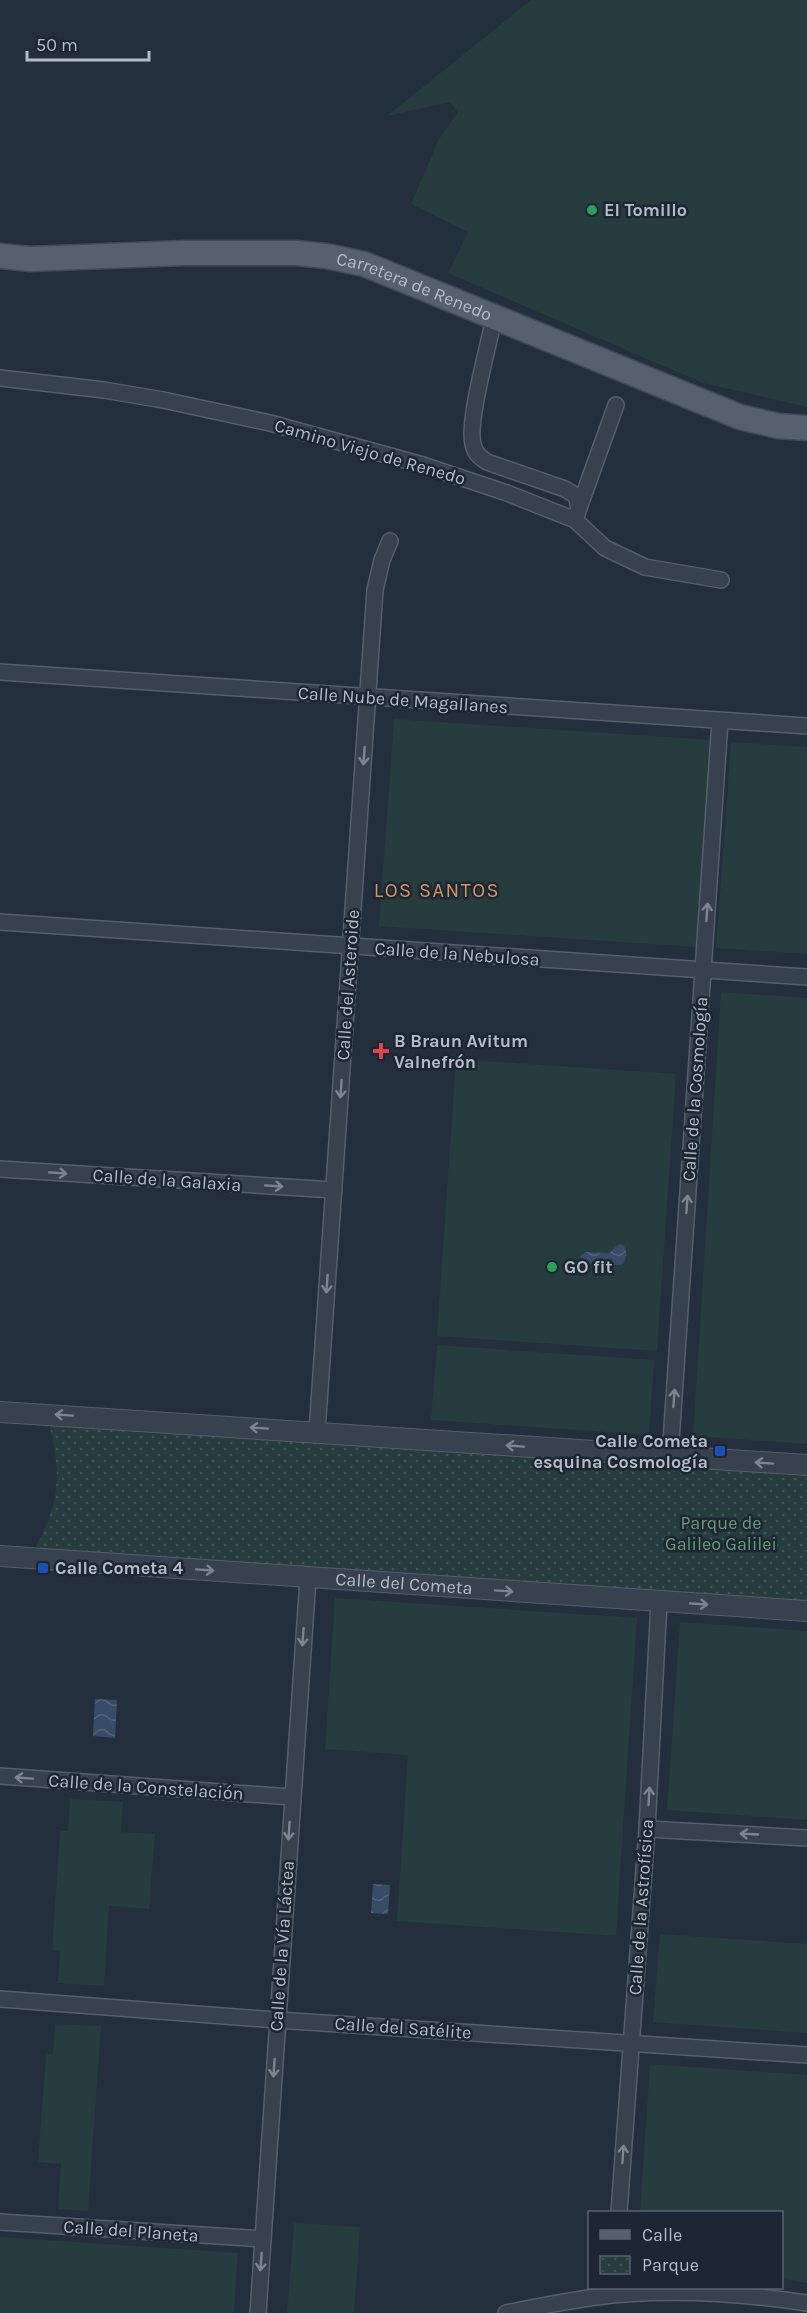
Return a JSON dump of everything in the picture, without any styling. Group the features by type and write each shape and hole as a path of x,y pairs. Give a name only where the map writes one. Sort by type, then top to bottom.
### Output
{"main road":[{"name":"Carretera de Renedo","path":"0,256 30,259 184,253 296,253 326,256 364,264 740,417 778,426 807,428"}],"street":[{"path":"494,318 473,420 472,443 477,456 487,462 565,489 576,496 577,514"},
{"name":"Camino Viejo de Renedo","path":"0,378 105,390 270,423 423,465 577,514 605,548 645,567 721,580"},
{"path":"577,514 616,405"},
{"name":"Calle del Asteroide","path":"317,1432 375,590 382,560 390,541"},
{"name":"Calle Nube de Magallanes","path":"0,672 807,726"},
{"name":"Calle de la Cosmología","path":"670,1456 720,721"},
{"name":"Calle de la Nebulosa","path":"0,922 807,977"},
{"name":"Calle de la Galaxia","path":"0,1169 333,1190"},
{"path":"0,1412 807,1465"},
{"name":"Calle del Cometa","path":"0,1556 807,1611"},
{"name":"Calle de la Vía Láctea","path":"258,2313 308,1578"},
{"name":"Calle de la Astrofísica","path":"619,2211 647,1829 659,1602"},
{"name":"Calle de la Constelación","path":"0,1776 292,1797"},
{"path":"647,1829 807,1838"},
{"name":"Calle del Satélite","path":"0,1999 807,2055"},
{"name":"Calle del Planeta","path":"0,2222 263,2239"},
{"path":"506,2313 614,2292 715,2294 807,2303"}],"green space":[{"name":"El Tomillo","path":"531,0 807,0 807,407 703,383 448,273 468,232 411,204 439,139 458,112 450,102 387,116"},
{"path":"394,719 711,740 697,947 379,926"},
{"path":"731,742 807,747 807,954 716,948"},
{"path":"721,992 807,998 807,1444 693,1436"},
{"name":"GO fit","path":"456,1059 676,1074 657,1351 437,1336"},
{"path":"437,1345 654,1360 649,1435 431,1420"},
{"name":"Parque de Galileo Galilei","path":"49,1424 807,1475 807,1603 34,1550 49,1519 56,1489 56,1458"},
{"path":"335,1598 637,1618 616,1936 397,1921 408,1755 325,1749"},
{"path":"680,1622 807,1631 807,1820 667,1810"},
{"path":"70,1799 123,1802 121,1832 155,1834 149,1909 109,1906 104,1986 58,1983 60,1951 52,1950 60,1831 68,1831"},
{"path":"660,1934 807,1944 807,2033 653,2022"},
{"path":"55,2024 101,2026 88,2211 58,2209 61,2164 38,2162 46,2054 53,2054"},
{"path":"650,2064 807,2075 807,2283 783,2279 783,2211 640,2211"},
{"path":"294,2223 360,2227 354,2313 287,2313"},
{"path":"0,2237 238,2253 234,2313 0,2313"}],"water":[{"path":"619,1244 625,1247 626,1252 622,1265 586,1264 581,1259 580,1256 586,1252 609,1253"},
{"path":"95,1699 117,1700 115,1738 93,1736"},
{"path":"373,1884 390,1885 388,1914 371,1913"}],"place":[{"name":"El Tomillo","path":"592,210"},
{"name":"B Braun Avitum Valnefrón","path":"381,1051"},
{"name":"GO fit","path":"552,1267"},
{"name":"Calle Cometa esquina Cosmología","path":"720,1451"},
{"name":"Calle Cometa 4","path":"43,1568"}],"district":[{"name":"LOS SANTOS","path":"437,890"}]}
